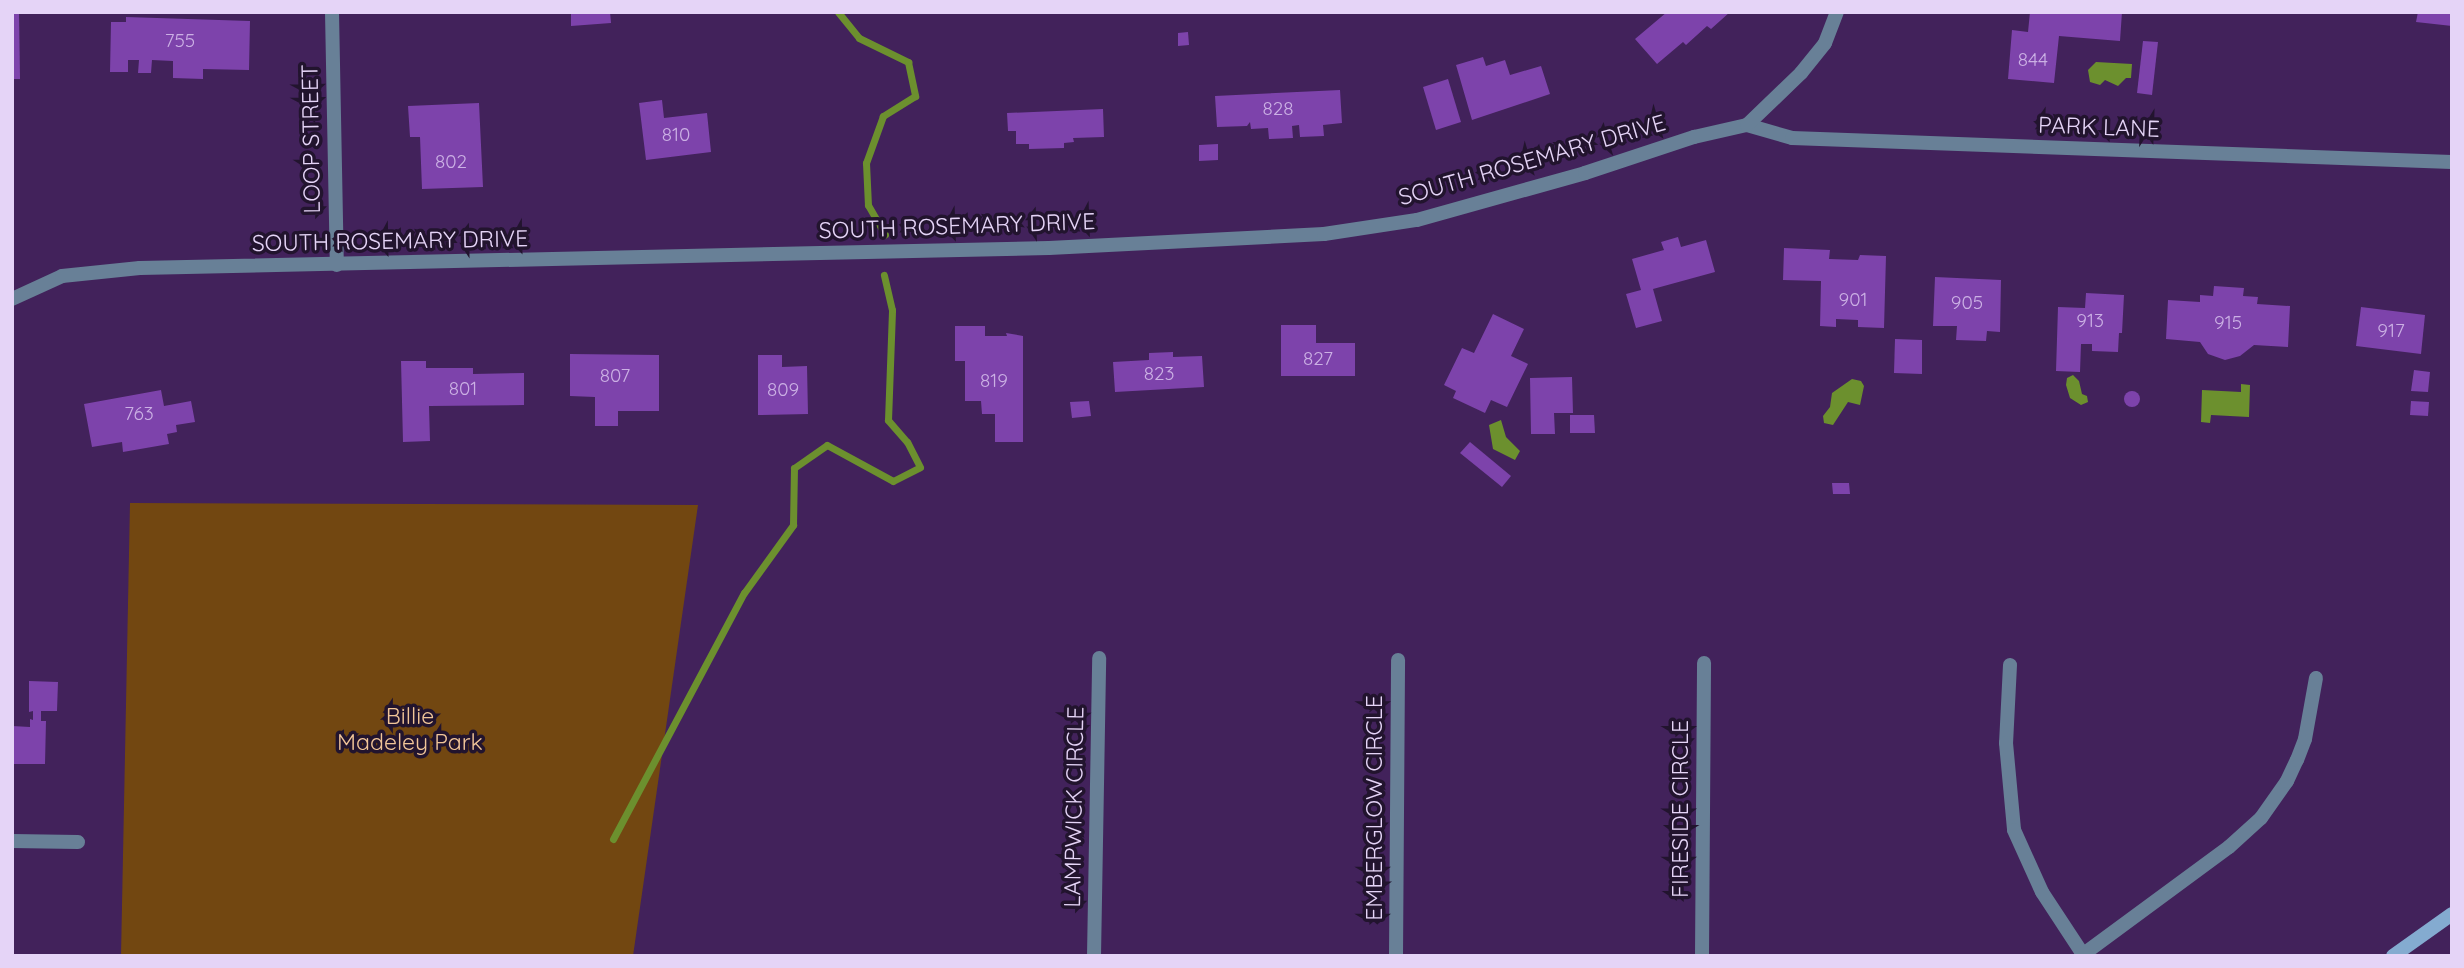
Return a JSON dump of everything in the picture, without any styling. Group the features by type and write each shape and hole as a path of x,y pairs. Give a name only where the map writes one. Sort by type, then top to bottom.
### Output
{"main road":[{"path":"2393,956 2452,914"}],"street":[{"name":"LOOP STREET","path":"332,12 337,265"},
{"path":"1747,125 1801,74 1825,43 1837,12"},
{"name":"SOUTH ROSEMARY DRIVE","path":"12,299 62,276 140,268 1049,248 1324,234 1440,215 1694,137 1747,125"},
{"name":"PARK LANE","path":"1747,125 1792,138 2452,162"},
{"name":"LAMPWICK CIRCLE","path":"1094,956 1099,658"},
{"name":"EMBERGLOW CIRCLE","path":"1396,956 1398,660"},
{"name":"FIRESIDE CIRCLE","path":"1702,956 1704,663"},
{"path":"2010,666 2007,743 2014,830 2042,892 2083,955 2230,847 2261,818 2287,781 2297,760 2305,739 2316,678"},
{"path":"12,841 78,842"}],"green space":[{"name":"Billie Madeley Park","path":"130,503 698,505 633,956 121,956"}],"shaded area":[{"path":"2096,62 2132,64 2131,78 2126,78 2118,86 2105,80 2100,85 2090,82 2088,70"},
{"path":"2073,375 2079,381 2082,394 2087,396 2088,402 2081,405 2070,398 2066,385 2067,378"},
{"path":"1852,379 1861,381 1864,386 1860,405 1848,402 1833,425 1824,423 1823,416 1830,407 1832,393"},
{"path":"2241,384 2250,385 2249,417 2211,415 2210,423 2201,422 2202,390 2241,392"},
{"path":"1501,420 1506,437 1520,451 1515,460 1493,449 1489,425"}],"building":[{"path":"12,12 19,12 20,79 12,79"},
{"path":"571,12 610,12 611,23 571,26"},
{"path":"1667,12 1730,12 1711,29 1707,26 1686,45 1683,42 1657,64 1635,39"},
{"path":"2030,12 2122,12 2120,41 2059,36 2054,83 2008,79 2012,30 2028,32"},
{"path":"2418,12 2452,12 2452,26 2416,22"},
{"path":"126,17 250,21 249,70 203,69 203,79 173,78 173,61 152,60 151,73 138,73 139,60 128,60 128,72 110,72 111,22 126,22"},
{"path":"1188,32 1189,45 1178,46 1178,33"},
{"path":"2143,41 2158,42 2152,95 2137,93"},
{"path":"1483,57 1486,66 1505,60 1510,75 1541,66 1550,94 1472,120 1456,65"},
{"path":"1448,79 1461,122 1436,130 1423,87"},
{"path":"1340,90 1342,123 1323,125 1324,136 1300,137 1299,125 1292,126 1293,138 1269,139 1268,128 1251,129 1250,122 1247,126 1217,127 1215,96"},
{"path":"662,100 664,118 707,113 711,152 646,160 639,103"},
{"path":"479,103 483,187 422,189 420,137 410,137 408,106"},
{"path":"1103,109 1104,137 1073,138 1074,142 1064,143 1064,148 1029,149 1029,144 1016,144 1016,131 1008,131 1007,113"},
{"path":"1218,144 1218,160 1199,161 1199,145"},
{"path":"1678,237 1681,247 1706,240 1715,272 1653,289 1662,321 1636,328 1626,294 1641,290 1632,259 1664,250 1661,242"},
{"path":"1784,248 1830,250 1829,259 1858,260 1860,255 1886,256 1884,328 1858,327 1858,320 1836,319 1836,327 1820,326 1821,281 1783,280"},
{"path":"1935,277 2001,280 2000,332 1987,331 1986,341 1956,340 1957,326 1933,326"},
{"path":"2214,286 2244,288 2243,296 2258,297 2257,304 2290,306 2288,347 2254,345 2240,356 2225,360 2208,354 2200,342 2166,339 2168,300 2200,302 2200,295 2213,296"},
{"path":"2086,293 2124,295 2118,352 2092,351 2092,344 2081,344 2080,372 2056,371 2058,307 2085,308"},
{"path":"2361,307 2425,315 2421,354 2356,346"},
{"path":"1493,314 1524,329 1511,356 1528,364 1507,407 1491,400 1485,413 1453,398 1456,391 1444,385 1462,348 1474,353"},
{"path":"1281,325 1316,325 1316,343 1355,343 1355,376 1281,376"},
{"path":"955,326 985,326 985,336 1007,336 1006,333 1023,336 1023,442 995,442 995,414 982,414 981,401 965,401 965,361 955,361"},
{"path":"1895,339 1922,340 1922,374 1894,373"},
{"path":"1173,352 1173,357 1202,356 1204,387 1115,392 1113,362 1149,360 1149,353"},
{"path":"570,354 659,355 659,411 618,411 618,426 595,426 595,397 570,396"},
{"path":"758,355 782,355 782,367 807,366 808,414 758,415"},
{"path":"401,361 426,361 426,368 473,368 473,374 524,373 524,405 429,406 430,441 403,442"},
{"path":"2414,370 2430,372 2428,392 2411,391"},
{"path":"1572,377 1573,413 1554,413 1555,434 1531,434 1530,378"},
{"path":"161,390 164,406 191,401 195,422 176,425 177,432 167,434 169,444 123,452 122,442 92,447 84,404"},
{"path":"2132,391 2138,393 2138,405 2132,407 2126,405 2124,399 2126,393"},
{"path":"1089,401 1091,416 1072,418 1070,402"},
{"path":"2411,401 2429,402 2428,416 2410,415"},
{"path":"1570,415 1594,415 1595,433 1570,433"},
{"path":"1470,442 1511,476 1502,487 1460,453"},
{"path":"1832,483 1849,483 1850,494 1833,494"},
{"path":"29,681 58,682 57,711 41,711 41,721 46,721 45,764 12,764 12,726 30,727 30,719 33,720 33,711 29,712"}],"waterway":[{"path":"838,12 859,38 908,62 915,96 883,116 866,163 868,205 885,235"},
{"path":"613,839 744,593 793,525 794,468 827,445 893,481 920,467 907,442 888,420 892,310 884,275"}]}
